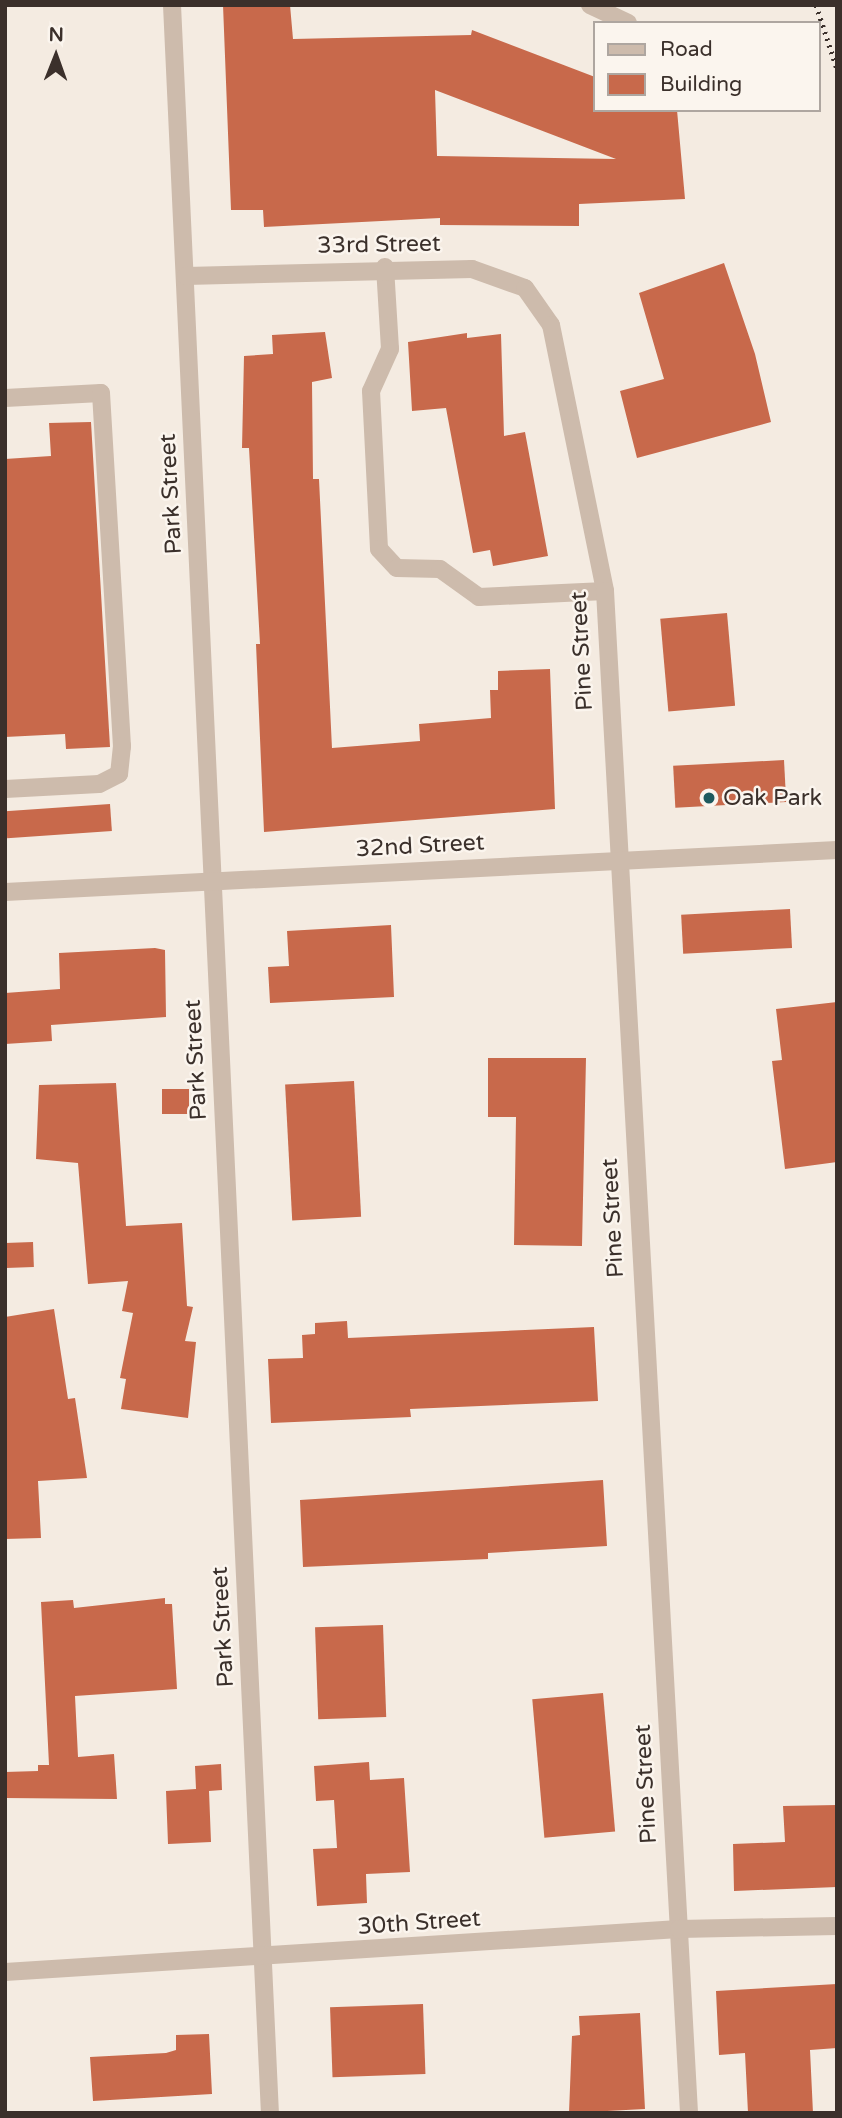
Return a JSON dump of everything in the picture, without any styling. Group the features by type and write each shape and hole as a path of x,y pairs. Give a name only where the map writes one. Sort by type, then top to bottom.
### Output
{"street":[{"name":"Park Street","path":"173,5 270,2113"},
{"path":"590,5 624,21"},
{"name":"33rd Street","path":"186,276 385,267 472,269 525,288 551,324"},
{"path":"385,267 390,349 371,391 379,549 397,568 440,569 479,597 605,591"},
{"name":"Pine Street","path":"551,324 605,591 617,861 689,2113"},
{"path":"5,398 101,393 122,746 119,774 99,784 5,789"},
{"name":"32nd Street","path":"5,892 837,850"},
{"name":"30th Street","path":"5,1972 262,1959 679,1929 837,1926"}],"building":[{"path":"223,5 290,5 293,39 471,35 472,30 594,77 594,112 677,112 685,199 579,204 579,226 440,225 440,218 264,227 263,210 231,210","holes":["435,90 616,159 437,156"]},
{"path":"724,263 755,354 771,422 637,458 620,391 664,379 639,293"},
{"path":"325,332 332,378 312,382 313,479 319,479 332,748 420,741 419,724 491,718 490,690 498,690 498,671 550,669 555,809 264,832 256,644 260,644 249,448 242,448 244,356 273,354 272,335"},
{"path":"467,333 467,338 501,334 504,436 525,432 548,556 493,566 490,550 473,553 446,408 412,411 408,342"},
{"path":"91,422 110,747 66,749 65,734 5,737 5,459 51,456 49,423"},
{"path":"727,613 735,706 668,711 660,619"},
{"path":"784,760 786,802 675,808 673,766"},
{"path":"110,804 112,831 7,838 5,811"},
{"path":"790,909 792,948 683,954 681,915"},
{"path":"391,925 394,997 270,1003 268,967 289,966 287,931"},
{"path":"155,948 165,950 166,1017 51,1025 52,1041 5,1044 5,993 60,989 59,953"},
{"path":"837,1002 837,1162 785,1169 772,1061 782,1060 776,1009"},
{"path":"488,1058 586,1058 582,1246 514,1245 516,1117 488,1117"},
{"path":"354,1081 361,1217 292,1220 285,1085"},
{"path":"116,1083 126,1226 182,1223 187,1306 193,1307 185,1341 196,1342 188,1418 121,1409 126,1379 120,1378 133,1313 122,1311 128,1281 88,1284 78,1163 36,1159 39,1085"},
{"path":"162,1089 189,1089 189,1114 162,1114"},
{"path":"33,1242 34,1267 6,1268 5,1243"},
{"path":"54,1309 68,1399 75,1398 87,1478 38,1481 41,1538 5,1539 5,1317"},
{"path":"347,1321 348,1338 594,1327 598,1401 410,1409 411,1417 271,1423 268,1359 303,1358 302,1335 315,1334 315,1323"},
{"path":"603,1480 607,1546 488,1553 488,1559 303,1567 300,1500"},
{"path":"165,1598 165,1604 172,1604 177,1689 75,1696 78,1757 114,1754 117,1799 5,1798 5,1772 38,1771 38,1765 49,1765 41,1602 73,1600 74,1608"},
{"path":"383,1625 386,1717 318,1719 315,1627"},
{"path":"603,1693 615,1831 544,1838 532,1699"},
{"path":"369,1762 370,1780 404,1778 410,1872 366,1874 367,1903 317,1906 313,1849 337,1848 334,1800 316,1801 314,1766"},
{"path":"221,1764 222,1790 209,1791 211,1842 168,1844 166,1791 196,1789 195,1766"},
{"path":"837,1805 837,1887 734,1891 733,1844 785,1842 783,1806"},
{"path":"837,1984 837,2048 810,2050 813,2113 748,2113 745,2053 719,2055 716,1991"},
{"path":"423,2004 425,2074 332,2077 330,2007"},
{"path":"640,2013 645,2109 569,2113 572,2036 580,2035 579,2016"},
{"path":"209,2034 212,2094 93,2101 90,2057 166,2053 176,2050 176,2035"}],"railway":[{"path":"816,5 837,69"}],"place":[{"name":"Oak Park","path":"709,798"}]}
